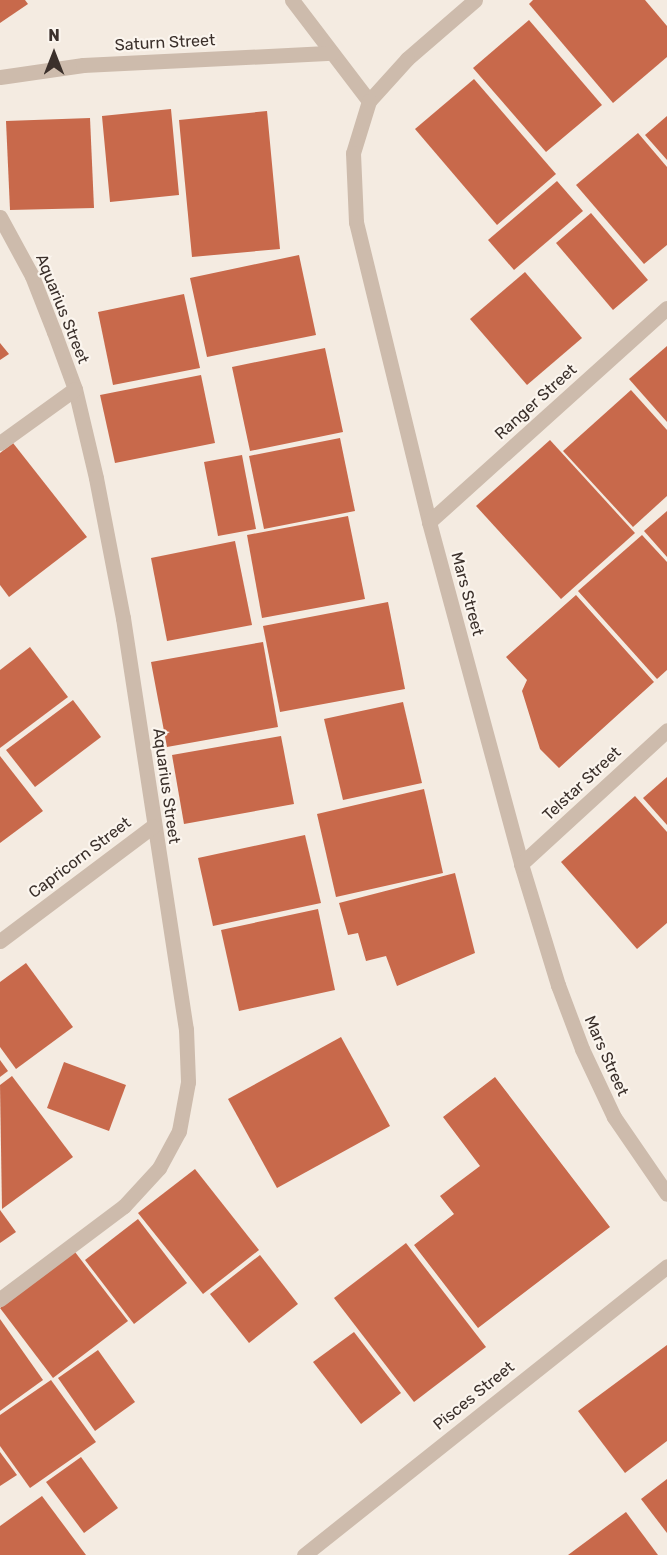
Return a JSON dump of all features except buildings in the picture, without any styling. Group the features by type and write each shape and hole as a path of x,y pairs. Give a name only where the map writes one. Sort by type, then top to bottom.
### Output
{"street":[{"path":"292,0 369,101 407,59 475,0"},
{"name":"Saturn Street","path":"0,77 83,64 332,53"},
{"name":"Mars Street","path":"369,101 353,153 356,222 429,522 521,864 582,1049 614,1117 667,1194"},
{"name":"Aquarius Street","path":"0,217 32,276 75,389 123,618 153,826 186,1029 188,1082 179,1131 159,1168 124,1206 0,1299"},
{"name":"Ranger Street","path":"429,522 667,308"},
{"path":"0,443 75,389"},
{"name":"Telstar Street","path":"521,864 667,730"},
{"name":"Capricorn Street","path":"0,941 153,826"},
{"name":"Pisces Street","path":"304,1555 667,1266"}]}
